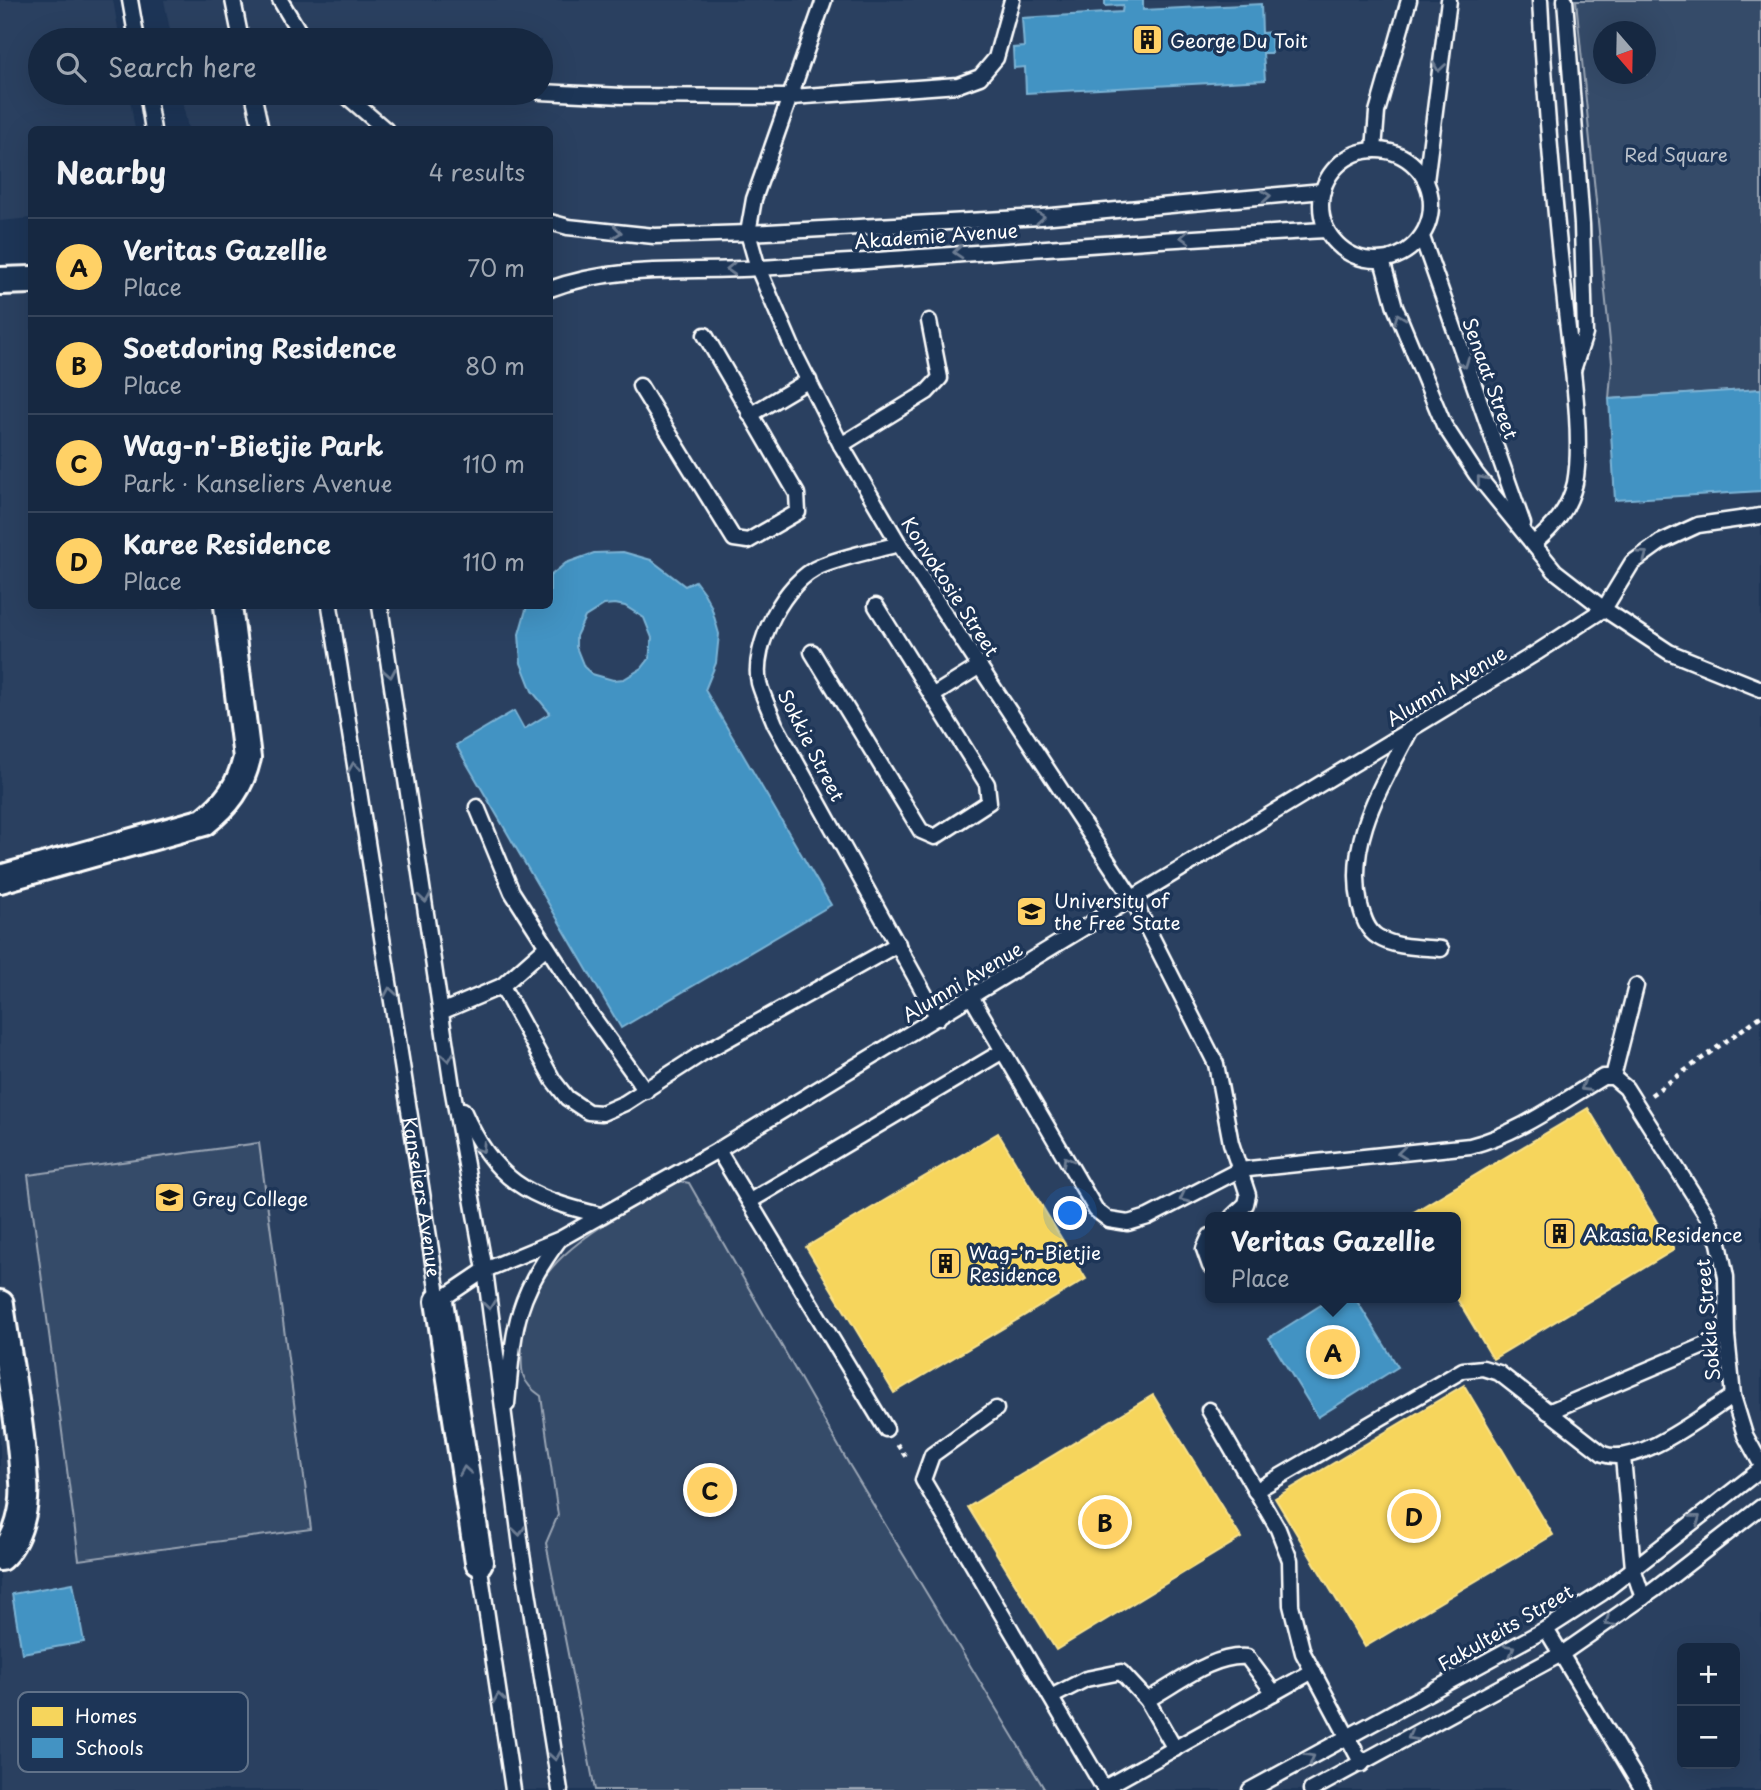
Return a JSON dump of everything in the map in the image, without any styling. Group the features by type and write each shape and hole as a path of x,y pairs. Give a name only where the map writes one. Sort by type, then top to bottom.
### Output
{"street":[{"path":"0,281 28,280"},
{"path":"0,879 204,822 226,805 241,781 247,758 228,609"},
{"name":"Kanseliers Avenue","path":"439,1301 480,1562"},
{"path":"0,1304 25,1484 20,1521 7,1550 0,1557"}],"lane":[{"path":"130,0 135,28"},
{"path":"233,0 239,28"},
{"path":"280,0 297,28"},
{"name":"Konvokosie Street","path":"824,0 754,199 748,233 758,268 808,380 841,445 899,544 1132,898 1216,1063 1239,1170 1248,1195 1247,1204 1238,1212"},
{"path":"553,93 622,96 792,97 958,85 980,78 996,58 1012,0"},
{"path":"1374,150 1377,112 1409,0"},
{"path":"1426,181 1410,162 1399,155 1374,150 1357,153 1342,162 1330,175 1323,191 1322,217 1326,230 1349,254 1365,260 1397,257 1422,237 1431,210 1426,181 1449,0"},
{"path":"1530,538 1561,517 1575,480 1576,408 1546,127 1540,0"},
{"path":"1565,0 1582,225 1585,334 1572,373"},
{"path":"148,105 152,126"},
{"path":"256,105 260,126"},
{"path":"357,105 381,126"},
{"name":"Akademie Avenue","path":"553,223 568,227 653,236 748,233 1041,217 1323,191"},
{"name":"Akademie Avenue","path":"553,288 570,281 616,273 758,268 1118,241 1326,230"},
{"name":"Senaat Street","path":"1422,237 1530,538"},
{"name":"Senaat Street","path":"1382,260 1399,318 1444,425 1476,474 1555,571 1604,610 1669,652 1761,689"},
{"path":"841,445 927,392 940,379 929,321"},
{"path":"640,386 734,539 748,541 798,512 797,494 705,335"},
{"path":"750,415 808,380"},
{"path":"1604,610 1632,563 1661,542 1698,525 1761,516"},
{"name":"Sokkie Street","path":"899,544 818,567 790,590 771,619 760,650 759,682 775,724 938,1018"},
{"path":"812,652 921,831 935,837 989,802 987,784 876,606"},
{"name":"Kanseliers Avenue","path":"330,609 439,1301"},
{"path":"380,609 452,1087 485,1270 505,1429 560,1790"},
{"name":"Alumni Avenue","path":"439,1301 485,1270 560,1239 718,1150 972,998 1604,610"},
{"path":"932,696 980,666"},
{"path":"1412,728 1371,808 1360,844 1356,883 1362,914 1371,933 1380,939 1400,945 1441,949"},
{"path":"477,807 512,892 546,947 646,1091"},
{"path":"502,986 553,1080 566,1098 588,1112 602,1113 646,1091 701,1054 898,944"},
{"path":"441,1012 502,986 546,947"},
{"path":"972,998 1096,1210 1109,1220 1128,1223 1148,1217 1239,1170 1470,1146 1514,1132 1602,1077 1612,1077 1636,986"},
{"path":"750,1202 1003,1051"},
{"name":"Sokkie Street","path":"1612,1077 1626,1088 1707,1216 1719,1243 1726,1277 1727,1336 1733,1396 1745,1435 1761,1464"},
{"path":"452,1087 477,1144 491,1163 542,1198 600,1215"},
{"path":"718,1150 886,1429"},
{"path":"505,1429 515,1326 522,1299 538,1268 560,1239"},
{"path":"1548,1412 1727,1336"},
{"path":"1255,1491 1463,1370 1483,1368 1499,1373 1603,1454 1623,1457 1644,1450 1733,1396"},
{"path":"996,1409 933,1455 923,1480 1104,1789 1313,1671"},
{"path":"1209,1410 1284,1544 1290,1560 1294,1628 1313,1671 1362,1764"},
{"path":"1623,1457 1633,1568 1643,1598"},
{"name":"Fakulteits Street","path":"1250,1790 1274,1785 1348,1737 1546,1629 1633,1568 1761,1469"},
{"path":"1311,1790 1563,1653 1643,1598 1761,1507"},
{"name":"Kanseliers Avenue","path":"480,1562 513,1790"},
{"path":"1546,1629 1563,1653 1643,1790"},
{"path":"1147,1700 1217,1661 1235,1656 1247,1657 1274,1693"},
{"path":"1051,1697 1086,1679 1121,1672 1147,1700 1175,1749"}],"path":[{"path":"1637,1106 1761,1016"},
{"path":"886,1429 923,1480"}],"shaded area":[{"path":"0,0 113,0 118,28 28,28 28,105 131,105 134,126 28,126 28,218 0,221"},
{"name":"University of the Free State","path":"164,0 1761,0 1761,1790 0,1790 0,293 28,291 28,609 553,609 553,126 187,126 183,105 553,105 553,28 170,28"}],"green space":[{"name":"Red Square","path":"1576,0 1761,0 1761,389 1609,399 1612,362"},
{"path":"259,1143 311,1529 79,1560 28,1175"},
{"path":"679,1181 689,1183 850,1466 1045,1790 595,1790 546,1543 558,1515 541,1396 525,1380 522,1368 526,1314 537,1288 555,1265 576,1245"}],"building: Homes":[{"name":"Akasia Residence","path":"1588,1108 1674,1250 1493,1359 1460,1303 1461,1212 1414,1212"},
{"name":"Wag-'n-Bietjie Residence","path":"998,1133 1086,1279 894,1393 806,1247"},
{"path":"1464,1385 1553,1535 1365,1647 1275,1498"},
{"path":"1153,1395 1241,1538 1056,1650 968,1507"}],"building: Schools":[{"name":"George Du Toit","path":"1105,0 1143,0 1143,10 1261,4 1262,33 1271,32 1272,53 1263,53 1265,80 1026,93 1025,67 1014,68 1013,48 1024,47 1022,18 1122,12 1123,5 1105,6"},
{"path":"1761,389 1761,491 1615,500 1609,399"},
{"path":"623,552 651,560 685,586 695,581 711,606 719,634 716,663 705,690 831,905 621,1028 456,745 514,711 524,729 550,713 532,691 521,663 519,634 526,609 553,609 553,574 566,563 594,553","holes":["615,604 625,606 644,618 652,638 649,659 642,668 624,679 613,680 592,674 584,667 576,647 576,636 585,617 604,605"]},
{"path":"1324,1303 1358,1303 1398,1367 1318,1417 1269,1338"},
{"path":"73,1583 84,1642 22,1653 12,1594"}],"place":[{"name":"George Du Toit","path":"1147,40"},
{"name":"University of the Free State","path":"1031,911"},
{"name":"Grey College","path":"169,1198"},
{"name":"Akasia Residence","path":"1560,1234"},
{"name":"Wag-'n-Bietjie Residence","path":"946,1263"},
{"name":"Veritas Gazellie","path":"1333,1352"},
{"name":"Wag-n'-Bietjie Park","path":"710,1490"},
{"name":"Karee Residence","path":"1414,1516"},
{"name":"Soetdoring Residence","path":"1105,1522"}]}
